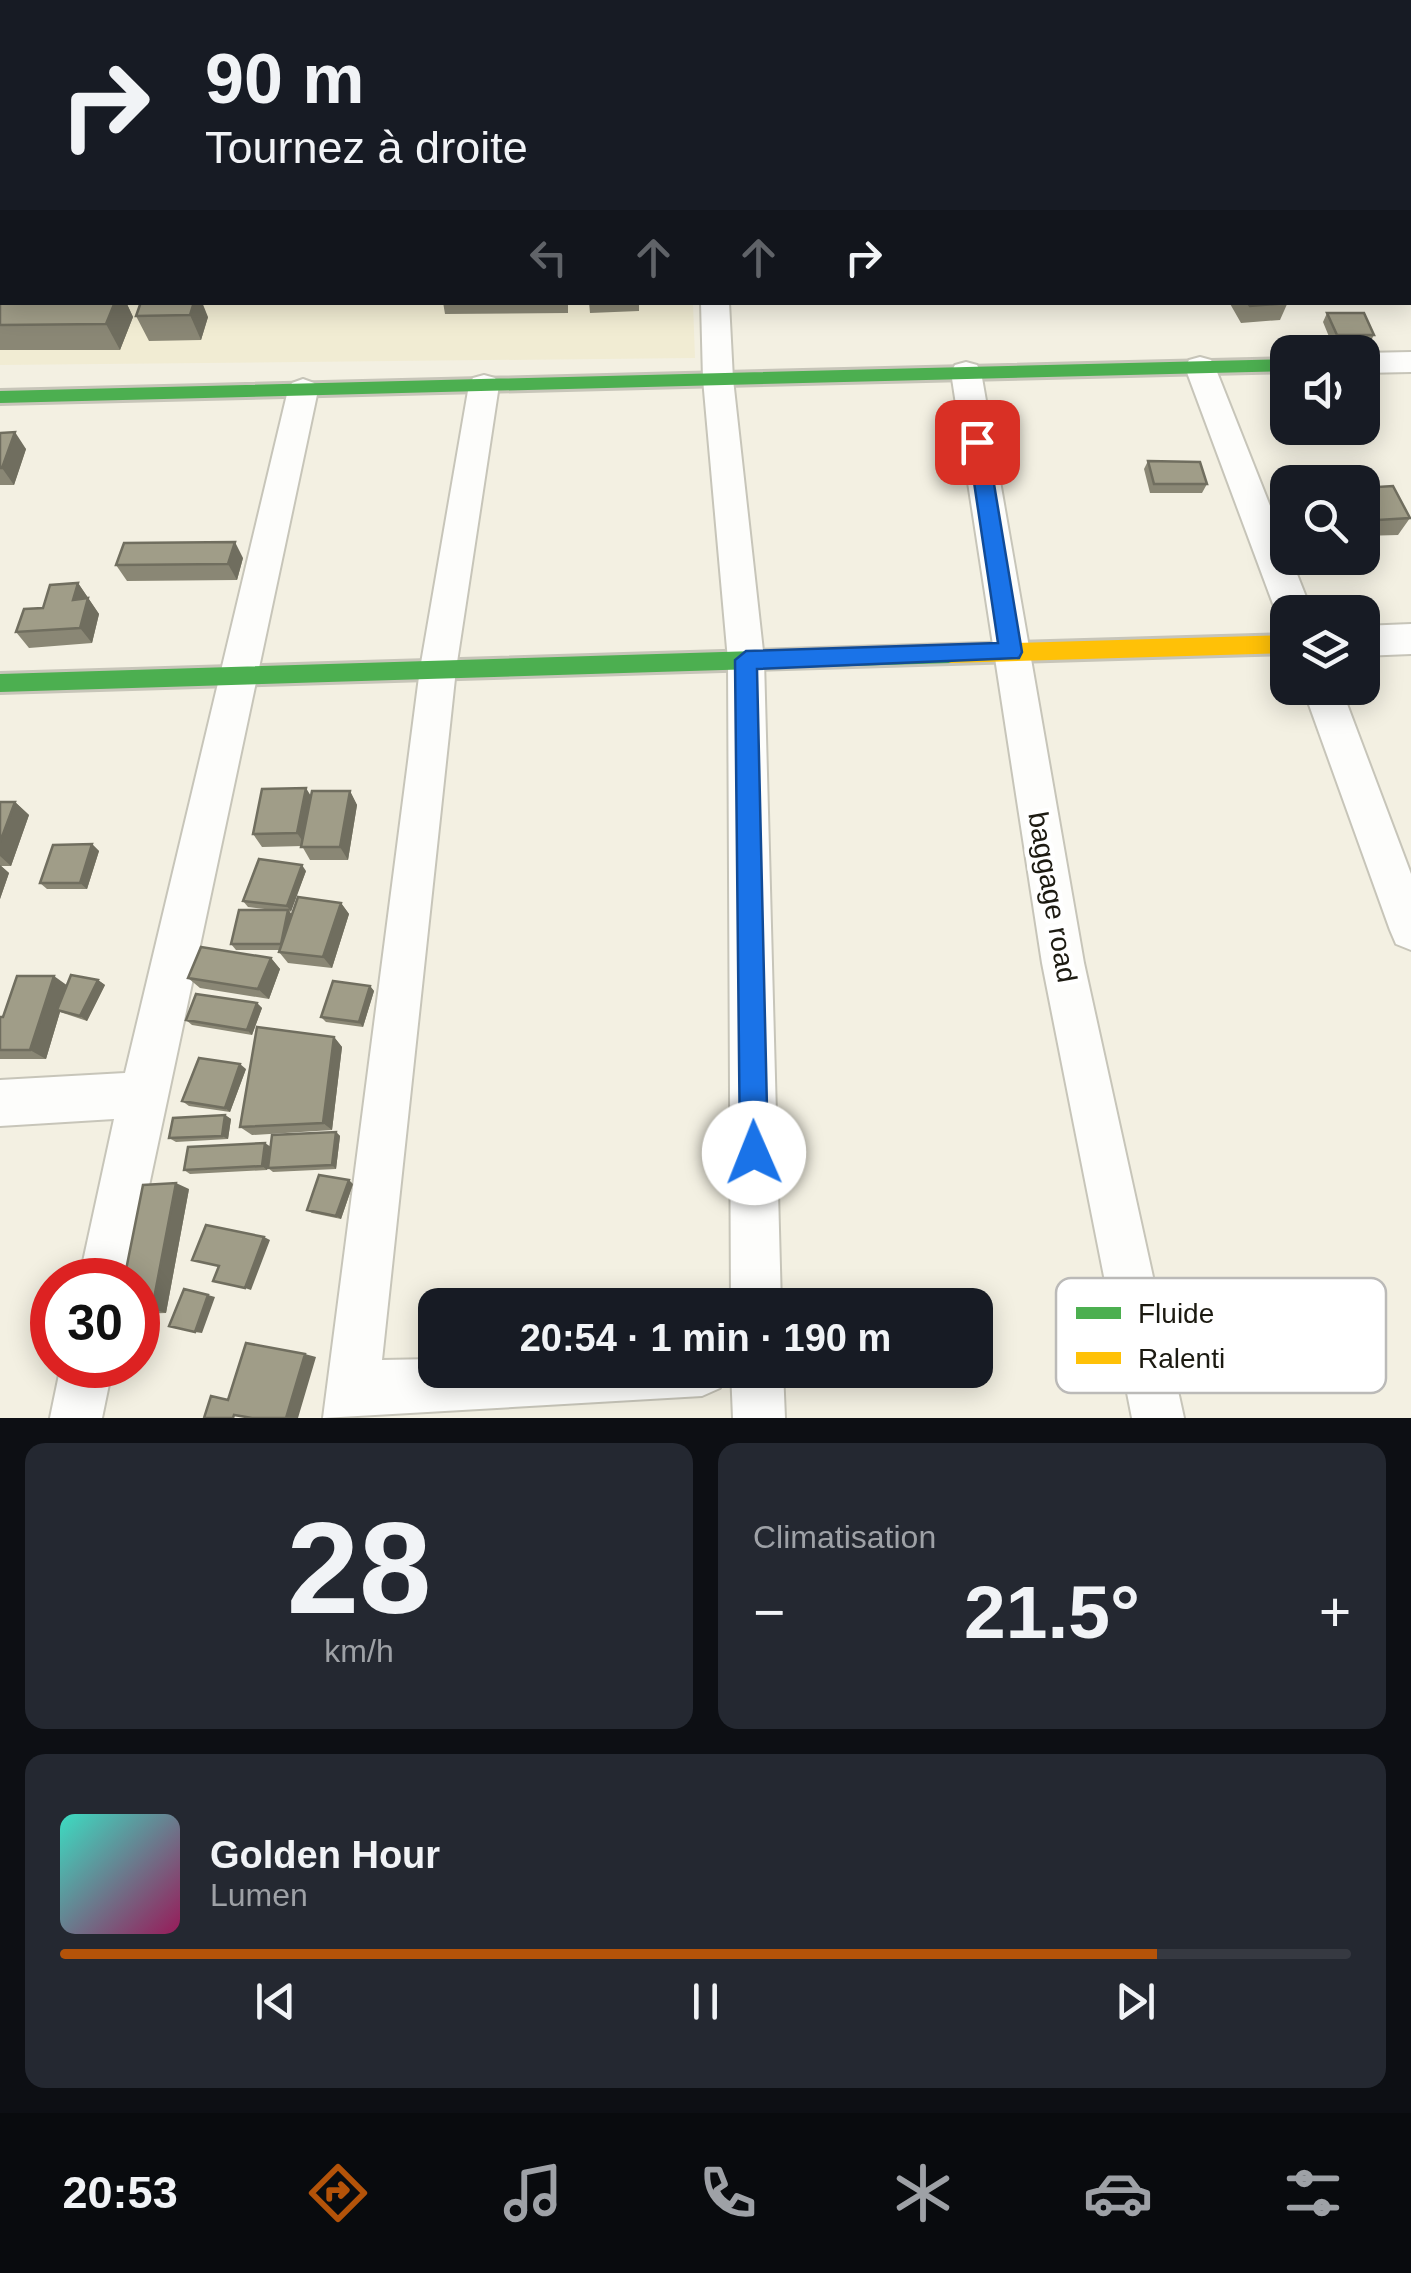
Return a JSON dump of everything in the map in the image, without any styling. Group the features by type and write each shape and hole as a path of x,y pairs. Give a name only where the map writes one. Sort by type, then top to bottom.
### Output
{"street":[{"path":"715,305 718,379 746,660 756,1288"},
{"path":"1380,363 1411,362"},
{"path":"0,398 1270,365"},
{"path":"1200,366 1288,595"},
{"name":"baggage road","path":"966,372 1064,963 1129,1278"},
{"path":"484,385 438,670 351,1403 497,1388"},
{"path":"108,1258 141,1095 242,675 303,390"},
{"path":"1380,640 1411,639"},
{"path":"0,682 1270,645"},
{"path":"1328,705 1411,930"},
{"path":"0,1103 141,1095"},
{"path":"76,1418 82,1388"},
{"path":"758,1388 759,1418"},
{"name":"baggage road","path":"1153,1393 1158,1418"}],"shaded area":[{"path":"0,305 693,305 695,358 0,365"}],"building":[{"path":"0,305 114,305 106,324 0,325"},
{"path":"140,305 193,305 190,315 136,316"},
{"path":"1327,313 1364,313 1374,335 1337,335"},
{"path":"15,432 2,468 0,468 0,433"},
{"path":"1148,461 1200,462 1207,484 1154,484"},
{"path":"1393,486 1410,518 1380,520 1380,487"},
{"path":"235,542 228,564 116,565 124,543"},
{"path":"78,583 73,600 88,598 80,628 16,632 24,609 43,608 50,585"},
{"path":"306,788 297,833 253,834 262,789"},
{"path":"312,791 350,791 340,847 301,847"},
{"path":"0,802 15,802 0,842"},
{"path":"92,844 80,883 40,883 53,845"},
{"path":"259,859 302,865 287,906 243,901"},
{"path":"298,897 341,903 323,957 279,952"},
{"path":"239,910 288,910 281,944 231,944"},
{"path":"201,947 271,958 258,989 188,978"},
{"path":"71,975 98,980 80,1016 57,1010"},
{"path":"17,976 54,976 30,1050 0,1050 0,1017"},
{"path":"333,981 370,986 359,1022 321,1017"},
{"path":"196,994 257,1003 247,1030 186,1020"},
{"path":"257,1027 334,1037 323,1123 240,1127"},
{"path":"199,1058 240,1064 225,1108 182,1101"},
{"path":"225,1115 222,1136 169,1138 173,1118"},
{"path":"336,1132 332,1165 268,1168 272,1135"},
{"path":"265,1143 262,1166 184,1170 188,1147"},
{"path":"319,1175 349,1180 336,1216 307,1210"},
{"path":"176,1183 160,1267 160,1258 128,1258 143,1185"},
{"path":"206,1225 264,1237 245,1288 213,1281 219,1266 192,1260"},
{"path":"184,1289 208,1295 195,1332 169,1326"},
{"path":"246,1343 305,1354 286,1418 204,1418 211,1396 228,1400"}],"traffic: fast":[{"path":"0,397 1270,365"},
{"path":"0,683 951,654"}],"traffic: slow":[{"path":"951,654 1270,645"}],"route":[{"path":"754,1153 746,660 1011,652 977,442"}]}
